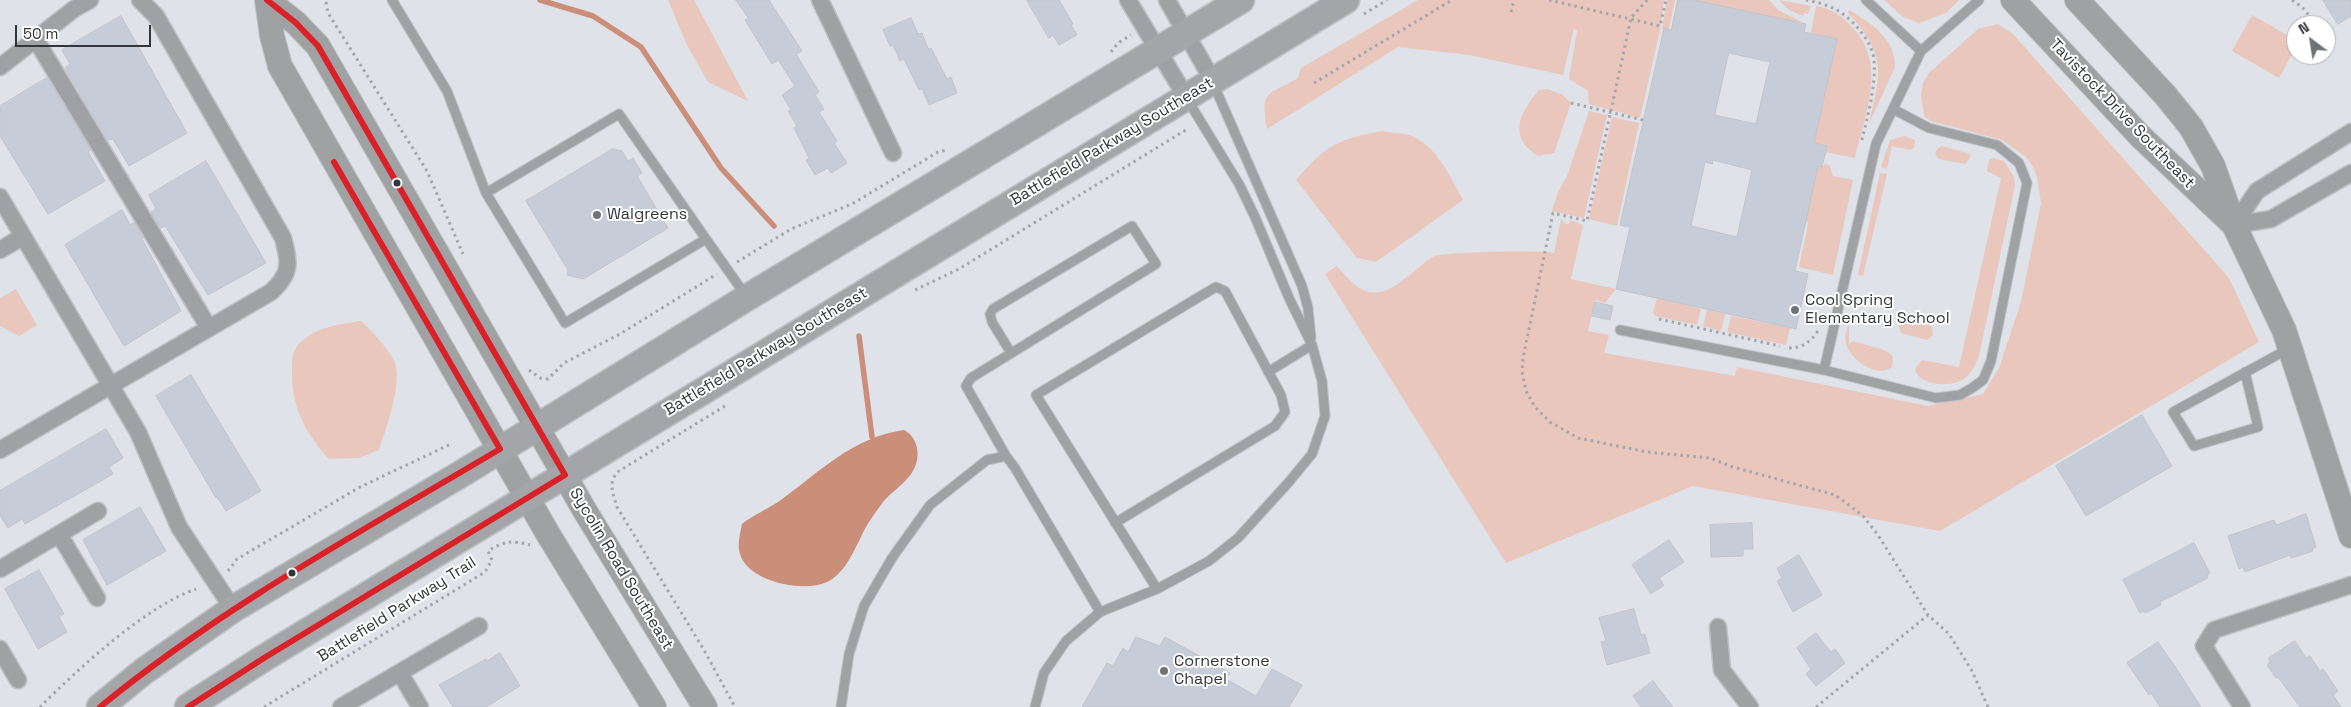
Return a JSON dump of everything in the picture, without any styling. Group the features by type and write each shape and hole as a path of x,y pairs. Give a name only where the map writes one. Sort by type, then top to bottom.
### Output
{"main road":[{"name":"Sycolin Road Southeast","path":"268,0 296,23 318,46 565,475 705,707"},
{"name":"Sycolin Road Southeast","path":"268,0 272,36 280,66 528,498 654,707"},
{"path":"100,707 144,671 233,609 538,427 748,297 1241,0"},
{"name":"Tavistock Drive Southeast","path":"2013,0 2146,142 2234,225"},
{"name":"Tavistock Drive Southeast","path":"2077,0 2136,62 2191,128 2213,166 2234,225 2290,348 2351,536"},
{"name":"Battlefield Parkway Southeast","path":"188,707 264,658 1186,97 1354,8"}],"street":[{"path":"0,67 74,9 90,0"},
{"path":"0,450 271,292 284,281 289,260 283,238 156,16 140,0"},
{"path":"820,0 893,153"},
{"path":"1128,0 1186,97"},
{"path":"1167,0 1213,81"},
{"path":"36,40 209,328"},
{"path":"2234,225 2257,191 2329,148 2351,132"},
{"path":"2234,225 2271,219 2351,173"},
{"path":"0,197 138,432 179,527 233,609"},
{"path":"0,250 22,237"},
{"path":"0,569 98,511"},
{"path":"59,534 97,598"},
{"path":"2242,707 2204,646 2214,630 2351,585"},
{"path":"341,707 479,626"},
{"path":"1718,628 1722,670 1750,707"},
{"path":"0,649 18,680"},
{"path":"400,673 420,707"}],"lane":[{"path":"392,0 447,91 486,193 565,323 706,238"},
{"path":"1866,0 1922,51"},
{"path":"1824,370 1876,144 1922,51 1979,0"},
{"path":"1035,707 1044,673 1066,641 1100,612 1157,589 1209,561 1238,538 1312,454 1324,416 1322,381 1312,345 1308,308 1302,286 1213,81"},
{"path":"1186,97 1239,184 1256,217 1289,298 1312,345"},
{"path":"1620,330 1824,370 1936,398 1960,395 1983,380 1991,361 2027,183 2019,163 2008,152 1997,145 1929,128 1893,109"},
{"path":"486,193 620,114 748,297"},
{"path":"1011,354 992,322 990,314 993,309 1132,226 1156,264 1011,354 971,378 966,386 1006,456 1082,578 1100,612"},
{"path":"1115,523 1275,426 1286,412 1281,395 1225,291 1216,287 1036,395 1115,523 1157,589"},
{"path":"1268,372 1312,345"},
{"path":"2245,372 2258,427 2194,446 2173,412 2245,372 2290,348"},
{"path":"841,707 849,654 864,606 892,558 930,505 987,460 1006,456"}],"path":[{"path":"1354,8 1387,0"},
{"path":"1314,83 1452,0"},
{"path":"1511,12 1514,0"},
{"path":"1549,0 1660,26 1666,0"},
{"path":"1647,0 1631,18 1587,221 1553,213 1523,358 1522,372 1526,391 1535,407 1550,422 1578,438 1647,452 1710,458 1733,467 1835,496 1863,516 1878,535 1928,615 1949,634 1972,671 1988,707"},
{"path":"1806,0 1835,8 1848,18 1866,41 1874,57 1872,92 1860,148"},
{"path":"2292,0 2309,15"},
{"path":"326,2 328,13 428,171 466,259"},
{"path":"1105,57 1118,42 1145,28"},
{"path":"1570,103 1643,120"},
{"path":"913,291 959,269 1200,121"},
{"path":"528,369 540,378 548,379 564,363 620,334 791,229 852,204 938,152 955,147"},
{"path":"1659,319 1791,348 1802,347 1811,340 1820,325"},
{"path":"733,401 619,471 611,481 617,507 704,650 735,707"},
{"path":"228,571 238,559 360,487 451,444"},
{"name":"Battlefield Parkway Trail","path":"264,707 485,572 492,560 488,551 510,540 530,545"},
{"path":"40,707 92,659 130,629 169,601 196,589"},
{"path":"1816,707 1928,615"}],"shaded area":[{"path":"668,0 694,0 748,101 708,82 687,45"},
{"path":"1418,0 1664,0 1660,30 1640,118 1589,104 1588,91 1569,79 1577,31 1574,28 1563,75 1469,55 1398,47 1267,129 1265,101 1272,92 1298,78 1301,68"},
{"path":"1667,0 1675,0 1669,29 1662,29"},
{"path":"1694,0 1769,0 1778,10 1800,21 1800,23"},
{"path":"1779,0 1811,6 1808,14 1804,13 1803,16 1789,10"},
{"path":"1884,0 1959,0 1946,13 1919,23 1903,17"},
{"path":"1816,6 1832,11 1848,23 1863,41 1869,57 1871,90 1855,158 1825,152 1827,146 1814,143 1837,39 1811,33"},
{"path":"1849,10 1866,20 1881,33 1887,40 1894,57 1895,67 1869,124 1876,91 1878,65 1869,41 1848,13"},
{"path":"2252,15 2286,34 2286,65 2279,78 2232,51"},
{"path":"1998,24 2013,34 2229,278 2259,342 1940,531 1693,486 1506,563 1325,274 1337,266 1358,287 1375,293 1393,287 1434,256 1456,253 1493,252 1554,253 1561,219 1566,224 1569,224 1570,220 1583,225 1571,279 1616,289 1605,303 1595,300 1588,331 1609,335 1604,353 1735,376 1737,367 1928,406 1983,394 1999,368 2021,302 2041,203 2037,177 2026,157 2002,140 1931,121 1924,116 1921,95 1923,83 1929,73 1978,29"},
{"path":"1547,89 1563,95 1571,103 1554,153 1538,156 1528,149 1522,141 1520,124 1526,107 1532,98 1539,90"},
{"path":"1589,111 1607,115 1584,218 1552,211 1558,192 1567,176"},
{"path":"1612,117 1639,123 1617,226 1589,219"},
{"path":"1382,131 1409,135 1427,145 1441,162 1463,200 1376,262 1357,258 1296,180 1324,151 1342,141"},
{"path":"1904,136 1915,140 1914,148 1910,150 1892,146 1887,169 1881,167 1890,140"},
{"path":"1942,146 1970,154 1970,158 1965,164 1939,159 1935,154 1937,149"},
{"path":"1993,158 2004,161 2014,177 2015,185 1979,356 1970,374 1964,379 1948,384 1934,383 1922,378 1915,369 1922,360 1959,367 2001,178 1987,171 1989,160"},
{"path":"1825,163 1830,166 1833,176 1853,180 1833,275 1799,267 1808,224 1806,219 1818,166 1824,166"},
{"path":"1880,173 1887,174 1863,276 1858,275"},
{"path":"16,289 37,325 19,336 0,326 0,298"},
{"path":"1657,298 1701,309 1697,325 1655,316 1653,312"},
{"path":"1707,310 1725,314 1721,331 1703,326"},
{"path":"1731,316 1790,328 1786,345 1727,332"},
{"path":"1903,320 1929,325 1932,327 1933,335 1927,340 1901,333 1899,327"},
{"path":"361,321 393,358 397,372 395,395 379,450 359,458 329,459 306,429 297,407 292,383 293,357 298,345 319,330"},
{"path":"1849,323 1849,344 1853,341 1887,351 1893,357 1892,367 1879,371 1872,369 1864,366 1852,355 1845,340"},
{"path":"904,430 909,433 917,447 918,453 914,469 908,478 883,502 839,574 827,582 817,585 791,585 765,578 745,564 739,547 742,524 778,502 822,468 852,448 885,434"}],"building":[{"path":"736,0 769,0 802,51 796,54 819,92 815,95 824,109 819,112 837,141 834,143 847,163 831,173 828,168 815,175 806,160 809,158 794,128 797,126 788,111 791,110 782,95 795,86 778,60 772,64 745,20 748,18"},
{"path":"1027,0 1059,0 1077,35 1059,45 1053,35 1049,38"},
{"name":"Cool Spring Elementary School","path":"1678,0 1694,0 1806,24 1804,32 1837,39 1814,143 1827,146 1822,167 1818,166 1795,271 1808,274 1796,329 1616,289 1630,227 1620,225 1664,28 1671,30","holes":["1729,53 1770,62 1756,124 1715,115","1713,160 1752,170 1737,237 1691,226 1705,162 1712,164"]},
{"path":"2323,0 2351,0 2351,16 2338,24 2336,15 2332,15"},
{"path":"121,16 187,133 129,166 113,139 108,140 65,68 70,64 62,50"},
{"path":"911,18 918,34 922,33 928,49 931,48 947,79 951,77 957,93 929,105 922,89 919,90 904,59 900,61 893,45 890,46 883,30"},
{"path":"47,78 91,150 88,152 105,181 48,214 0,136 0,106"},
{"name":"Walgreens","path":"613,149 622,151 628,161 633,158 642,173 637,176 668,228 583,279 567,275 568,270 526,201"},
{"path":"206,161 266,263 208,295 165,226 161,228 151,212 156,209 149,195"},
{"path":"122,210 130,225 134,222 181,311 124,346 65,245"},
{"path":"1595,302 1613,306 1610,320 1592,316"},
{"path":"191,375 261,491 226,511 216,498 156,396"},
{"path":"2142,415 2172,466 2086,516 2056,466"},
{"path":"106,429 123,458 109,467 113,474 25,524 22,519 8,528 0,515 0,491"},
{"path":"140,507 166,551 107,585 83,540"},
{"path":"2306,514 2316,547 2312,549 2313,551 2291,558 2290,555 2245,572 2243,567 2239,569 2228,536 2274,520 2276,525"},
{"path":"1752,523 1753,549 1743,549 1743,556 1711,557 1710,525"},
{"path":"1669,540 1684,562 1659,578 1664,585 1651,594 1632,565"},
{"path":"2194,543 2210,573 2207,575 2208,578 2160,602 2161,605 2145,613 2144,611 2140,613 2123,580"},
{"path":"1799,555 1822,595 1793,612 1777,581 1782,578 1777,569"},
{"path":"39,570 64,614 59,617 67,632 38,649 5,589"},
{"path":"1634,609 1641,635 1645,634 1650,653 1607,665 1601,642 1606,641 1599,618"},
{"path":"1816,633 1831,652 1835,649 1845,663 1816,686 1806,674 1811,669 1797,648"},
{"name":"Cornerstone Chapel","path":"1136,637 1160,646 1165,637 1230,673 1226,679 1256,696 1272,669 1302,685 1289,707 1082,707 1107,663 1113,666 1123,648 1128,652"},
{"path":"2295,641 2306,658 2310,656 2320,671 2323,669 2338,691 2333,695 2341,707 2300,707 2278,677 2276,678 2267,665 2270,663 2269,658"},
{"path":"2158,642 2201,707 2160,707 2151,693 2149,695 2127,663"},
{"path":"500,653 520,686 486,707 453,707 439,685"},
{"path":"1653,681 1673,707 1641,707 1633,696"}],"waterway":[{"path":"540,0 593,16 641,47 721,168 774,226"},
{"path":"859,336 872,437"}],"transit line":[{"path":"188,707 264,658 565,475 318,46 296,23 267,0"},
{"path":"100,707 195,635 245,602 295,570 500,449 334,162"}],"place":[{"name":"Walgreens","path":"597,215"},
{"name":"Cool Spring Elementary School","path":"1795,310"},
{"name":"Cornerstone Chapel","path":"1164,671"}]}
